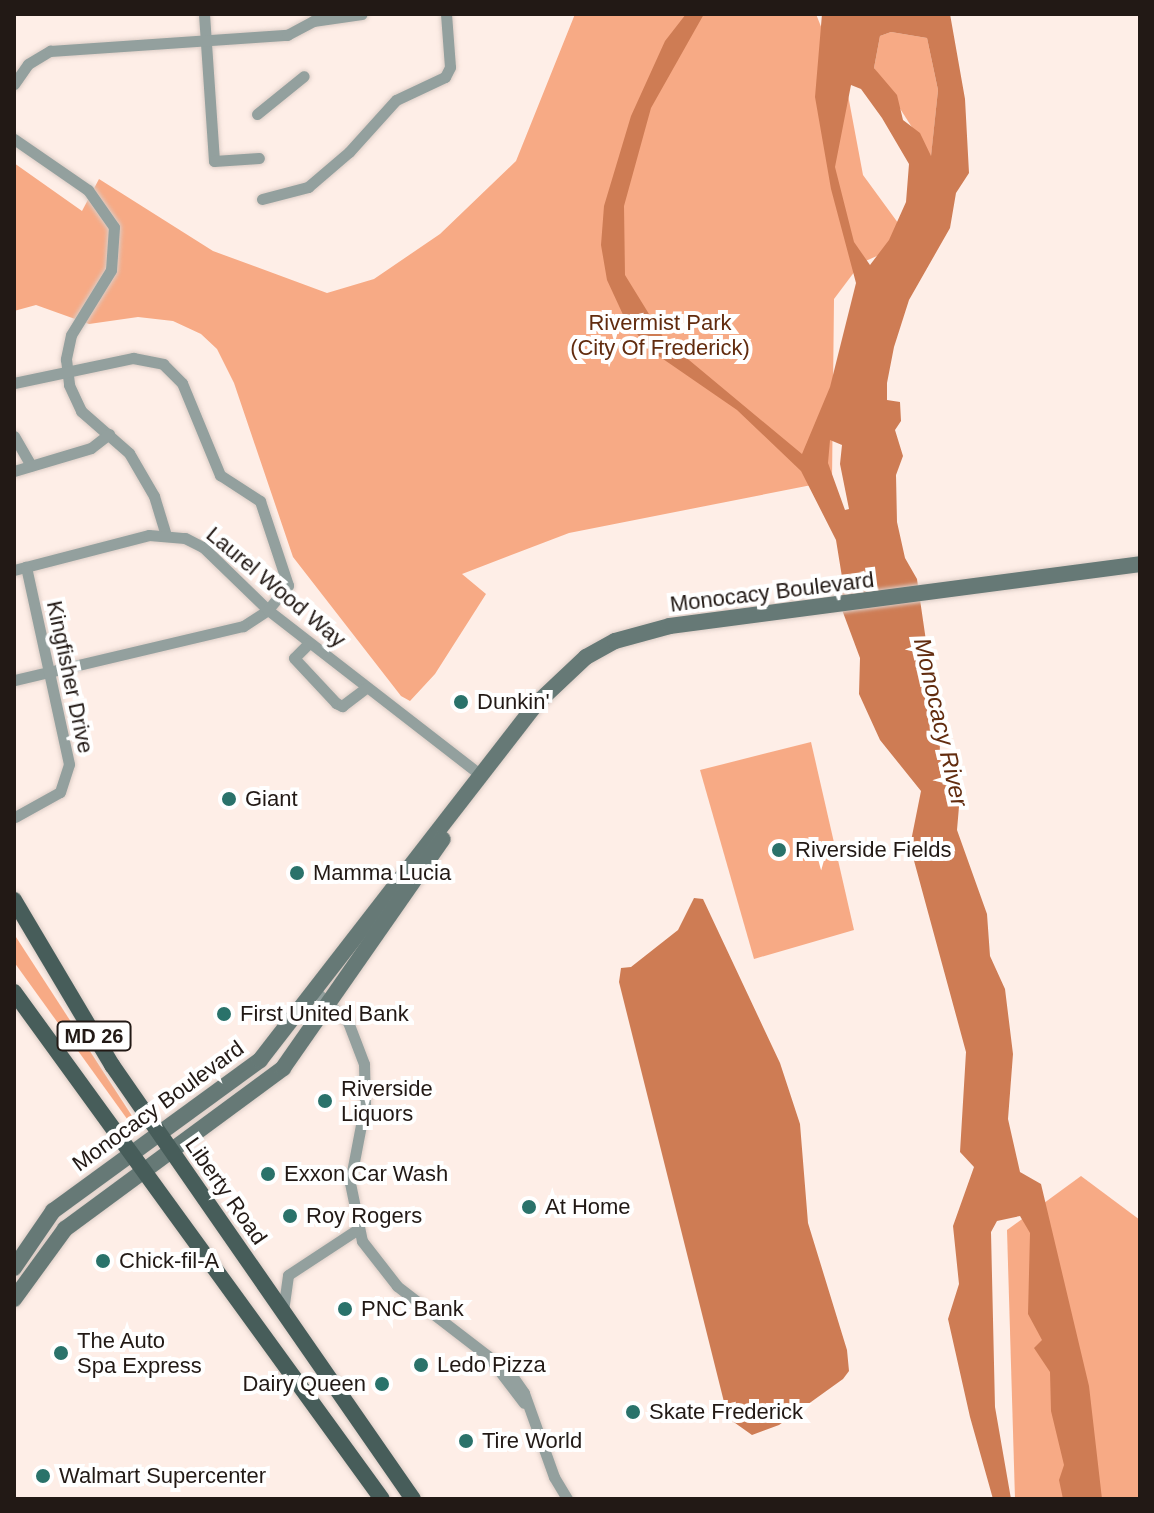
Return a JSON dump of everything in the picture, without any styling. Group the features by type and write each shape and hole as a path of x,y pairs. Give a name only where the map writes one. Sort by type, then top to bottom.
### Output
{"main road":[{"name":"Monocacy Boulevard","path":"14,1268 53,1211 260,1060 549,688 586,657 647,631 1140,564"},
{"name":"Monocacy Boulevard","path":"14,1299 65,1229 273,1079 330,1003 472,797 477,781"},
{"name":"Liberty Road","path":"14,900 73,1005 413,1499"},
{"name":"MD 26","path":"14,992 382,1499"}],"street":[{"path":"204,14 214,161 259,158"},
{"path":"14,84 28,64 50,51 287,35 313,21 362,14"},
{"path":"262,199 308,187 349,152 396,100 445,77 450,67 446,14"},
{"path":"257,114 304,76"},
{"path":"14,139 88,190 114,227 111,270 71,335 67,370 81,411 129,453 149,483 165,533 20,568"},
{"path":"14,383 133,358 151,359 174,373 220,475 260,501 288,585 268,610 234,628 14,680"},
{"path":"14,471 91,448 109,434"},
{"path":"14,436 31,466"},
{"name":"Laurel Wood Way","path":"165,533 203,547 268,610 477,781"},
{"name":"Kingfisher Drive","path":"15,817 53,798 69,770 50,671 20,568"},
{"path":"309,643 294,658 336,703 342,706 366,688"},
{"path":"315,991 330,1003 354,1033 365,1073 350,1183 358,1229 380,1269 499,1369 515,1397 524,1403 567,1499"},
{"path":"283,1312 288,1275 358,1229"}],"green space":[{"name":"Rivermist Park (City Of Frederick)","path":"575,14 816,14 848,95 863,175 901,227 886,252 861,263 834,299 832,481 569,533 462,574 486,594 435,674 410,701 401,696 293,557 234,383 217,349 201,334 173,321 138,317 89,324 36,305 14,311 14,163 82,211 99,179 213,251 327,293 374,279 440,234 516,161"},
{"path":"891,32 927,38 938,90 931,157 874,68 880,36"},
{"name":"Riverside Fields","path":"811,742 854,930 754,959 700,770"},
{"path":"14,934 134,1119 130,1123 14,962"},
{"path":"1081,1176 1140,1220 1140,1499 1015,1499 1007,1230"}],"shaded area":[{"path":"686,14 704,14 651,108 624,206 625,275 665,340 802,454 830,387 856,283 831,189 815,97 822,14 950,14 965,99 969,173 956,193 950,228 909,300 894,347 887,400 900,402 901,421 895,430 903,456 896,475 897,522 905,558 917,579 932,682 939,692 940,760 953,770 960,795 957,830 987,914 990,956 1005,989 1013,1054 1008,1119 1020,1172 1041,1184 1089,1386 1102,1499 1063,1499 1059,1480 1064,1465 1051,1411 1050,1372 1034,1348 1042,1340 1028,1314 1030,1233 1020,1216 997,1221 991,1232 995,1407 1011,1499 993,1499 970,1417 948,1319 959,1284 953,1226 974,1167 960,1152 966,1052 910,846 921,791 880,740 859,694 860,658 838,599 842,577 836,540 801,471 737,410 650,350 625,319 607,280 601,245 604,206 631,116 665,41","holes":["891,32 927,38 938,90 931,156 920,133 903,120 897,95 874,68 880,36","851,85 861,89 909,164 906,202 889,240 870,265 854,242 835,167","830,440 842,445 840,464 849,509 845,510 828,463"]},
{"path":"694,898 703,899 780,1063 800,1124 808,1223 847,1350 849,1371 843,1379 779,1425 752,1435 728,1418 619,982 621,968 631,967 678,930"}],"place":[{"name":"Dunkin'","path":"461,702"},
{"name":"Giant","path":"229,799"},
{"name":"Riverside Fields","path":"779,850"},
{"name":"Mamma Lucia","path":"297,873"},
{"name":"First United Bank","path":"224,1014"},
{"name":"Riverside Liquors","path":"325,1101"},
{"name":"Exxon Car Wash","path":"268,1174"},
{"name":"At Home","path":"529,1207"},
{"name":"Roy Rogers","path":"290,1216"},
{"name":"Chick-fil-A","path":"103,1261"},
{"name":"PNC Bank","path":"345,1309"},
{"name":"The Auto Spa Express","path":"61,1353"},
{"name":"Ledo Pizza","path":"421,1365"},
{"name":"Dairy Queen","path":"382,1384"},
{"name":"Skate Frederick","path":"633,1412"},
{"name":"Tire World","path":"466,1441"},
{"name":"Walmart Supercenter","path":"43,1476"}],"water label":[{"name":"Monocacy River","path":"941,722"}]}
